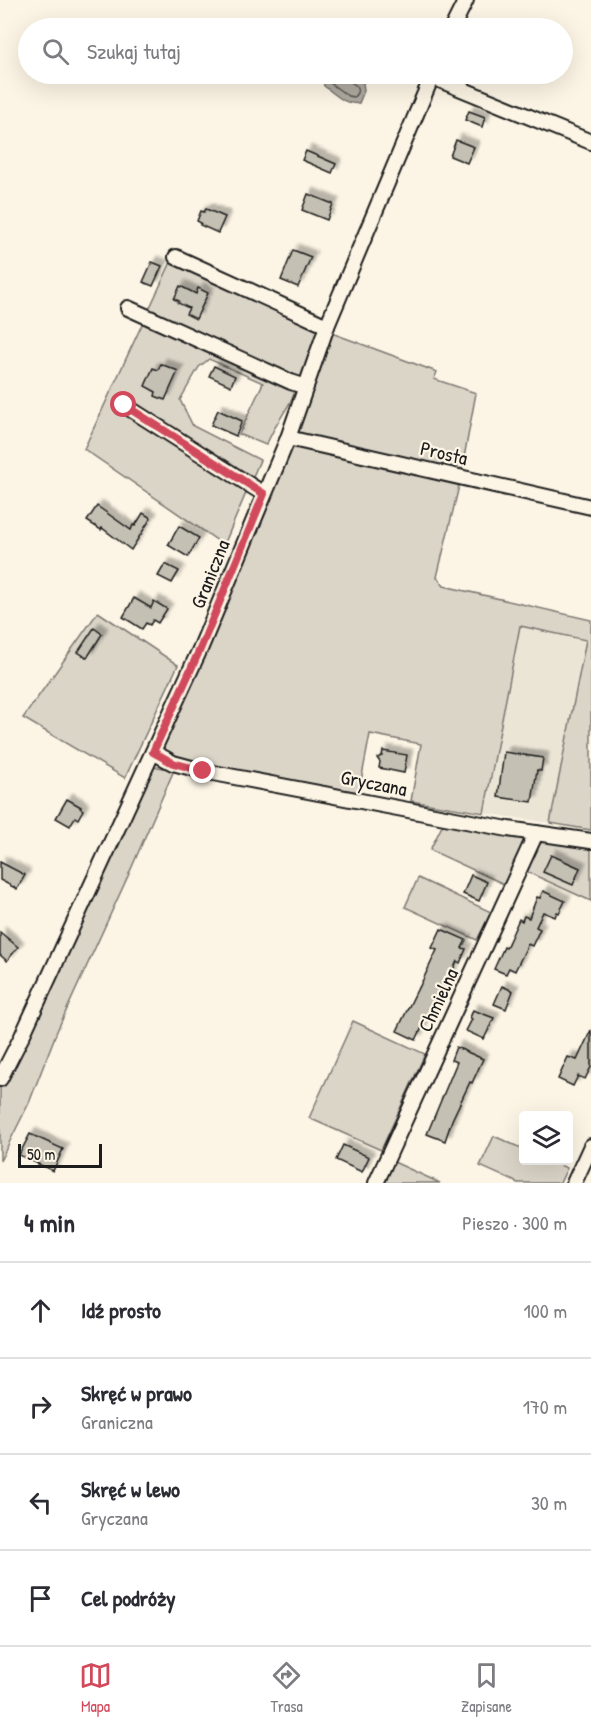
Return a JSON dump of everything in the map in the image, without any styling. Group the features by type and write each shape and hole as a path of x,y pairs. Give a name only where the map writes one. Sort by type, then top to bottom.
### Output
{"street":[{"path":"457,18 466,0"},
{"name":"Graniczna","path":"0,1079 22,1036 201,647 288,438 327,326 428,84"},
{"path":"453,84 591,142"},
{"path":"176,258 327,326"},
{"path":"128,308 306,387"},
{"path":"124,405 264,494"},
{"name":"Prosta","path":"288,438 591,507"},
{"name":"Gryczana","path":"153,752 173,763 203,771 536,833 591,841"},
{"name":"Chmielna","path":"376,1183 536,833"},
{"path":"574,1183 591,1146"}],"shaded area":[{"path":"172,260 316,325 321,333 291,401 266,445 239,434 263,383 209,359 199,367 180,400 193,426 260,460 224,545 84,449"},
{"path":"329,332 437,372 434,379 476,393 458,490 437,577 444,586 591,620 591,830 550,823 586,640 520,626 484,813 411,801 421,744 370,734 359,792 161,756 156,751 256,494"},
{"path":"98,612 178,665 125,778 23,718"},
{"path":"519,626 586,640 550,823 484,813"},
{"path":"152,768 174,770 57,1031 29,1103 0,1161 0,1079"},
{"path":"445,820 526,839 526,845 510,879 504,884 430,850"},
{"path":"544,840 591,846 591,901 525,871 535,849"},
{"path":"418,878 491,912 477,940 405,907"},
{"path":"353,1021 425,1054 381,1150 309,1118"},
{"path":"494,1136 519,1147 519,1165 559,1165 567,1168 560,1183 518,1183 480,1166"},
{"path":"394,1162 440,1183 385,1183"}],"water":[{"path":"324,84 363,84 364,91 359,103 350,103 336,96"}],"building":[{"path":"469,111 485,117 482,127 465,120"},
{"path":"456,140 474,147 467,163 450,156"},
{"path":"306,151 336,164 332,173 302,160"},
{"path":"308,194 333,204 327,220 302,210"},
{"path":"206,209 225,217 218,233 200,225 201,223 197,221 201,211 204,212"},
{"path":"293,250 311,257 298,287 281,280"},
{"path":"152,262 162,266 153,286 143,282"},
{"path":"180,286 196,294 198,288 208,293 196,319 186,314 189,308 174,299"},
{"path":"161,364 178,371 165,400 155,396 156,392 145,386 153,368 158,370"},
{"path":"214,366 235,376 231,386 209,376"},
{"path":"218,410 242,421 236,436 211,425"},
{"path":"97,506 131,530 143,513 151,518 131,550 102,528 101,530 87,521"},
{"path":"179,526 199,538 188,557 168,545"},
{"path":"165,564 179,571 172,583 158,576"},
{"path":"134,598 151,608 154,601 167,609 158,623 153,620 150,625 146,623 142,629 123,617"},
{"path":"94,628 102,634 87,658 78,652"},
{"path":"383,751 407,755 404,773 379,768 380,762 377,758 382,756"},
{"path":"504,752 543,758 541,771 537,770 532,802 498,797"},
{"path":"67,799 83,810 70,826 56,818"},
{"path":"551,855 580,868 573,885 543,872"},
{"path":"0,862 25,875 17,889 0,880"},
{"path":"471,875 487,882 479,901 463,894"},
{"path":"543,891 565,901 559,913 557,912 555,917 543,912 536,927 540,929 532,946 528,944 515,971 509,968 506,974 494,969 519,919 522,921 524,916 529,918 537,897 540,898"},
{"path":"441,929 466,940 462,948 466,949 460,963 457,961 446,990 444,988 431,1016 428,1015 416,1040 397,1031 437,950 432,948"},
{"path":"0,932 18,947 7,961 0,955"},
{"path":"502,986 513,991 506,1009 494,1004"},
{"path":"473,1010 494,1018 484,1039 466,1031 472,1019 470,1018"},
{"path":"591,1030 591,1067 585,1079 578,1076 573,1086 558,1079 568,1057 577,1060"},
{"path":"456,1047 483,1059 452,1120 445,1141 427,1134 457,1062 451,1060"},
{"path":"30,1134 63,1149 53,1171 19,1155"},
{"path":"343,1145 369,1157 362,1172 336,1160"}],"route":[{"path":"124,405 264,494 201,647 153,752 173,763 203,771"}]}
